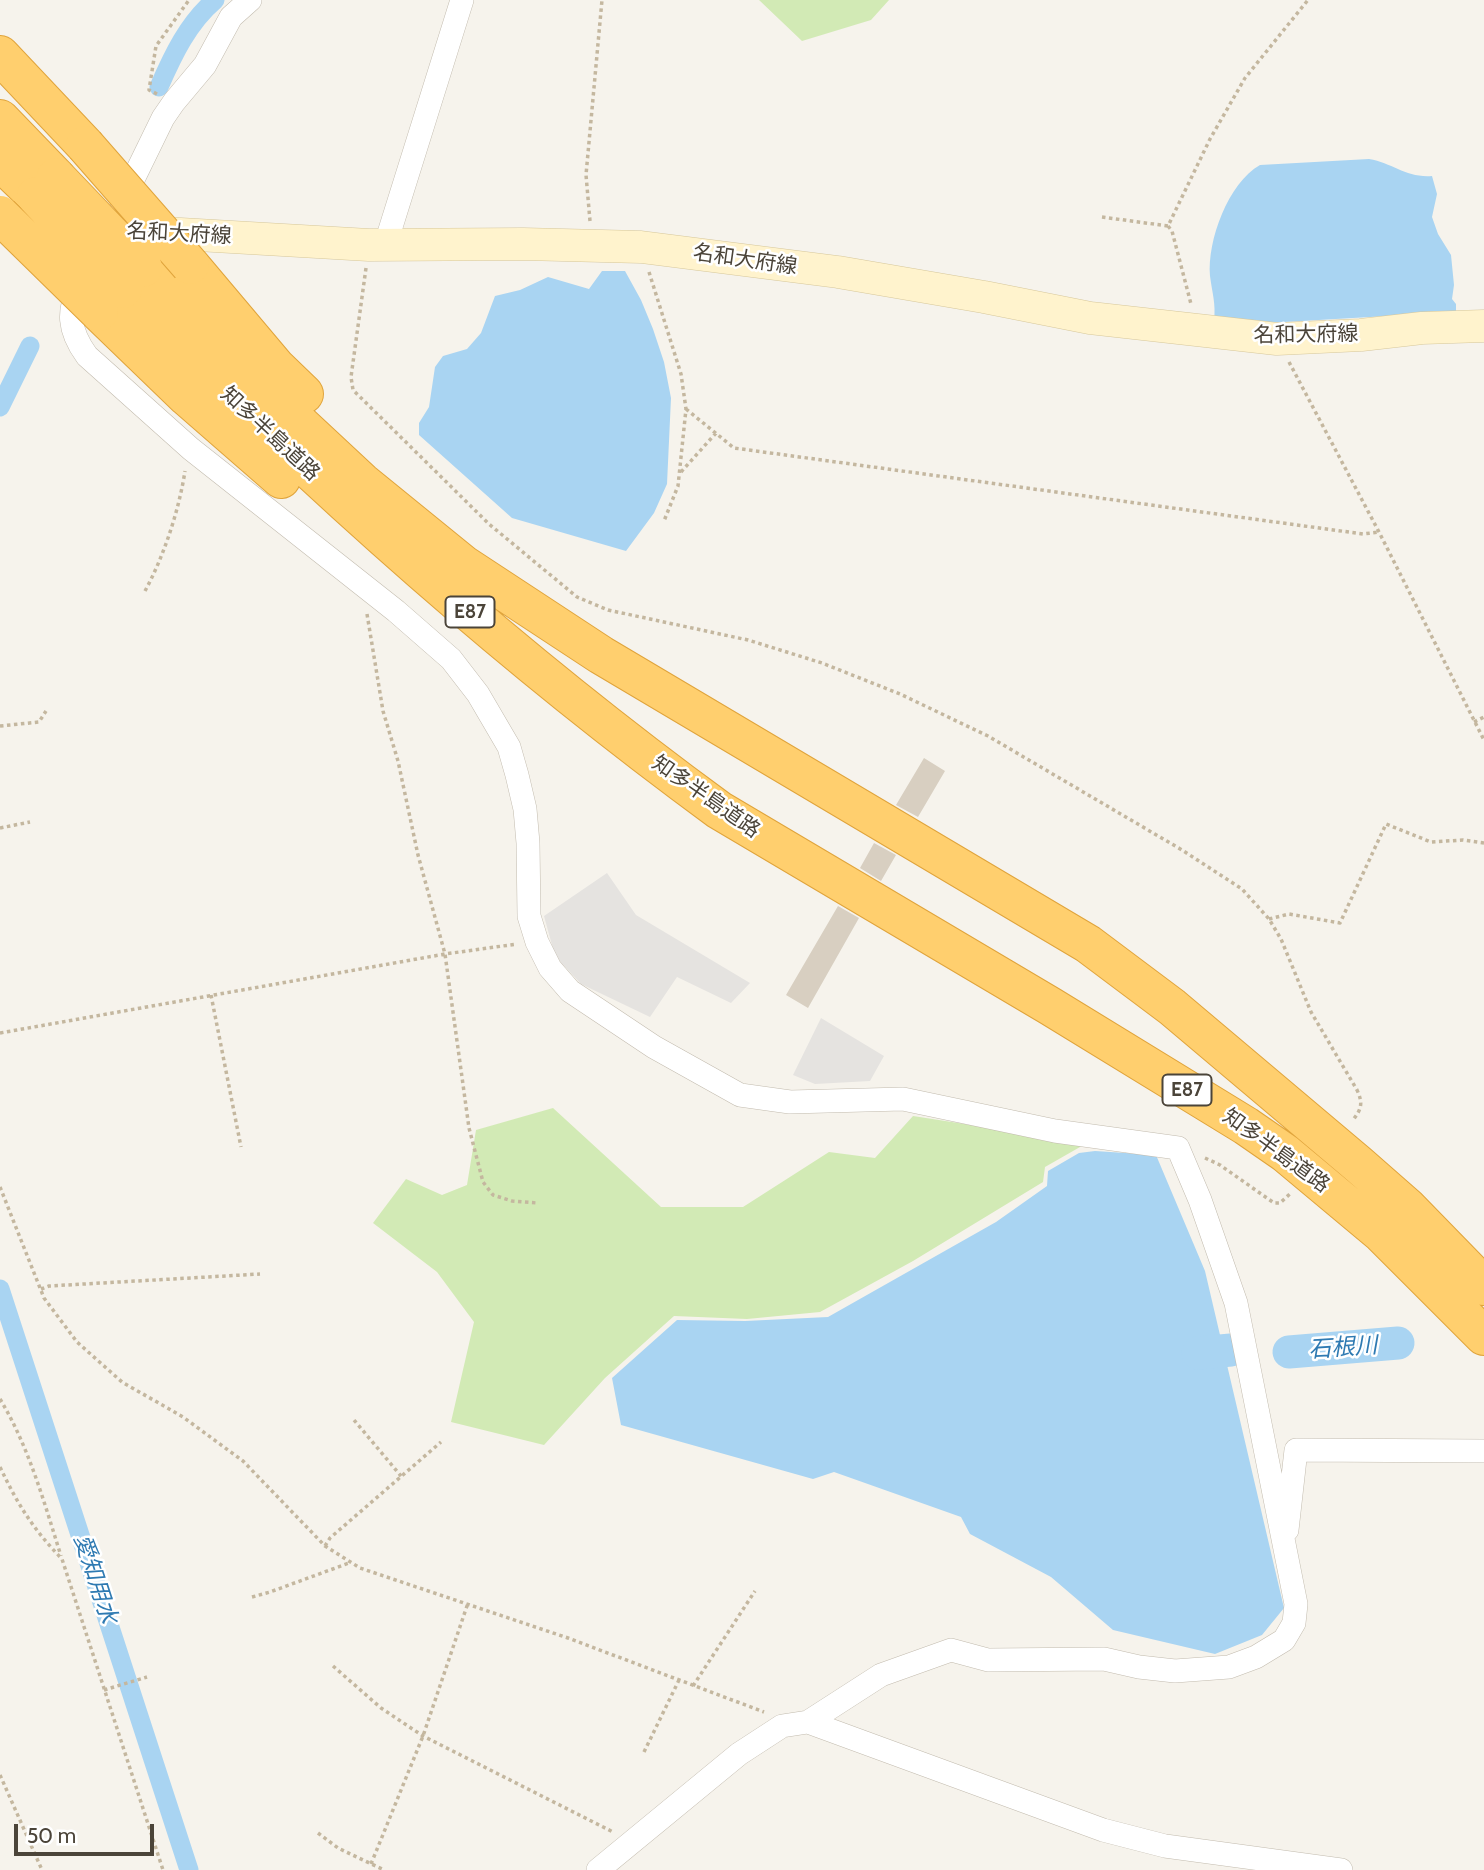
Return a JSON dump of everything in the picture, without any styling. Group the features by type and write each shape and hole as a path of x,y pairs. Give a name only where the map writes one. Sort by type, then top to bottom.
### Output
{"highway":[{"path":"0,55 85,145 276,367 510,597"},
{"name":"知多半島道路","path":"0,119 122,290 187,397 302,497 422,595 514,649 719,810 1050,1006 1246,1126 1284,1153 1382,1234 1484,1336"},
{"name":"知多半島道路","path":"0,161 46,186"},
{"path":"0,215 122,290"},
{"name":"知多半島道路","path":"122,290 230,359 362,482 434,542 510,597 601,655 1088,944 1172,1007 1358,1164 1407,1207 1484,1286"}],"main road":[{"name":"名和大府線","path":"0,229 108,229 377,245 523,244 641,247 838,272 1090,318 1277,339 1484,326"}],"street":[{"path":"250,0 231,17 205,65 163,118 75,296 70,318 76,341 87,356 191,449 367,588 451,659 478,694 509,747 525,809 529,916 537,942 550,968 570,991 654,1047 740,1095 790,1102 903,1099 1055,1131 1178,1148 1204,1210 1236,1303 1296,1604 1294,1623 1284,1640 1256,1657 1229,1667 1175,1671 1104,1659 988,1660 951,1650 881,1675 808,1722 782,1726 739,1754 598,1870"},
{"path":"377,245 462,0"},
{"path":"1283,1539 1288,1528 1296,1450 1484,1451"},
{"path":"808,1722 1103,1830 1218,1861 1340,1870"}],"path":[{"path":"163,97 149,90 156,46 189,0"},
{"path":"592,245 586,175 602,0"},
{"path":"1168,226 1210,139 1245,78 1308,0"},
{"path":"1102,217 1168,226 1172,231 1196,323 1195,331"},
{"path":"377,245 351,377 353,390 489,524 577,597 608,610 748,640 822,663 900,694 988,736 1182,850 1242,889 1269,919 1282,939 1311,1012 1362,1101 1360,1111 1352,1121"},
{"path":"641,247 681,374 686,409 678,485 664,521"},
{"path":"1277,339 1379,532 1484,740"},
{"path":"686,409 734,448 1363,534 1379,532"},
{"path":"680,473 716,433"},
{"path":"145,591 158,567 181,499 187,456 191,449"},
{"path":"367,588 365,599 383,711 398,761 418,855 445,954 469,1128 483,1182 493,1195 512,1201 537,1203"},
{"path":"0,726 39,722 46,711"},
{"path":"1474,722 1484,717"},
{"path":"0,828 30,822"},
{"path":"1269,919 1289,914 1340,923 1386,824 1431,842 1463,840 1484,843"},
{"path":"0,1033 445,954 537,942"},
{"path":"211,994 241,1147"},
{"path":"1178,1148 1220,1165 1274,1203 1280,1203 1287,1198 1297,1186"},
{"path":"0,1187 41,1289 56,1316 77,1342 121,1381 183,1417 243,1461 325,1546 360,1568 468,1602 679,1680 769,1714 782,1726"},
{"path":"41,1289 49,1286 260,1274"},
{"path":"0,1399 17,1427 30,1459 163,1870"},
{"path":"355,1420 401,1476"},
{"path":"325,1546 330,1538 440,1442"},
{"path":"0,1467 15,1500 37,1534 62,1559"},
{"path":"252,1597 350,1562"},
{"path":"694,1686 755,1591"},
{"path":"371,1864 423,1737 468,1602"},
{"path":"332,1666 381,1708 423,1737 623,1837 628,1844"},
{"path":"104,1690 147,1678"},
{"path":"644,1752 679,1680"},
{"path":"0,1775 42,1870"},
{"path":"318,1833 338,1848 384,1870"}],"green space":[{"path":"759,0 889,0 871,20 802,41"},
{"path":"553,1108 661,1207 743,1207 829,1152 875,1158 913,1116 1087,1143 1045,1167 1043,1182 913,1261 820,1312 747,1319 674,1316 605,1378 544,1445 451,1422 474,1322 437,1272 373,1223 406,1179 442,1195 467,1185 476,1130"}],"shaded area":[{"path":"607,873 636,915 750,983 731,1003 677,977 650,1017 581,984 555,956 544,916"},
{"path":"821,1018 884,1056 870,1081 815,1084 793,1075"}],"water":[{"path":"1369,159 1407,173 1432,176 1437,194 1432,217 1438,234 1451,255 1454,285 1452,299 1456,304 1456,312 1250,324 1214,320 1210,276 1212,246 1222,214 1238,185 1260,165"},
{"path":"602,271 625,271 641,300 664,362 671,398 667,484 654,513 626,551 512,518 419,435 419,423 429,407 435,367 443,356 467,349 481,333 495,296 520,290 548,277 589,289"},
{"path":"1095,1151 1156,1155 1205,1271 1284,1608 1262,1635 1215,1654 1113,1630 1051,1577 970,1534 961,1517 834,1472 813,1479 621,1425 612,1378 677,1320 745,1321 828,1317 996,1222 1047,1186 1048,1171 1079,1153"}],"building":[{"path":"924,758 945,771 918,817 896,805"},
{"path":"874,843 896,855 881,881 860,868"},
{"path":"838,906 859,918 808,1008 786,995"}],"waterway":[{"name":"愛知用水","path":"159,87 189,29 215,0"},
{"name":"愛知用水","path":"0,407 30,346"},
{"name":"愛知用水","path":"0,1289 189,1870"},
{"name":"石根川","path":"1289,1352 1398,1343"},
{"name":"石根川","path":"1198,1353 1231,1350"}]}
